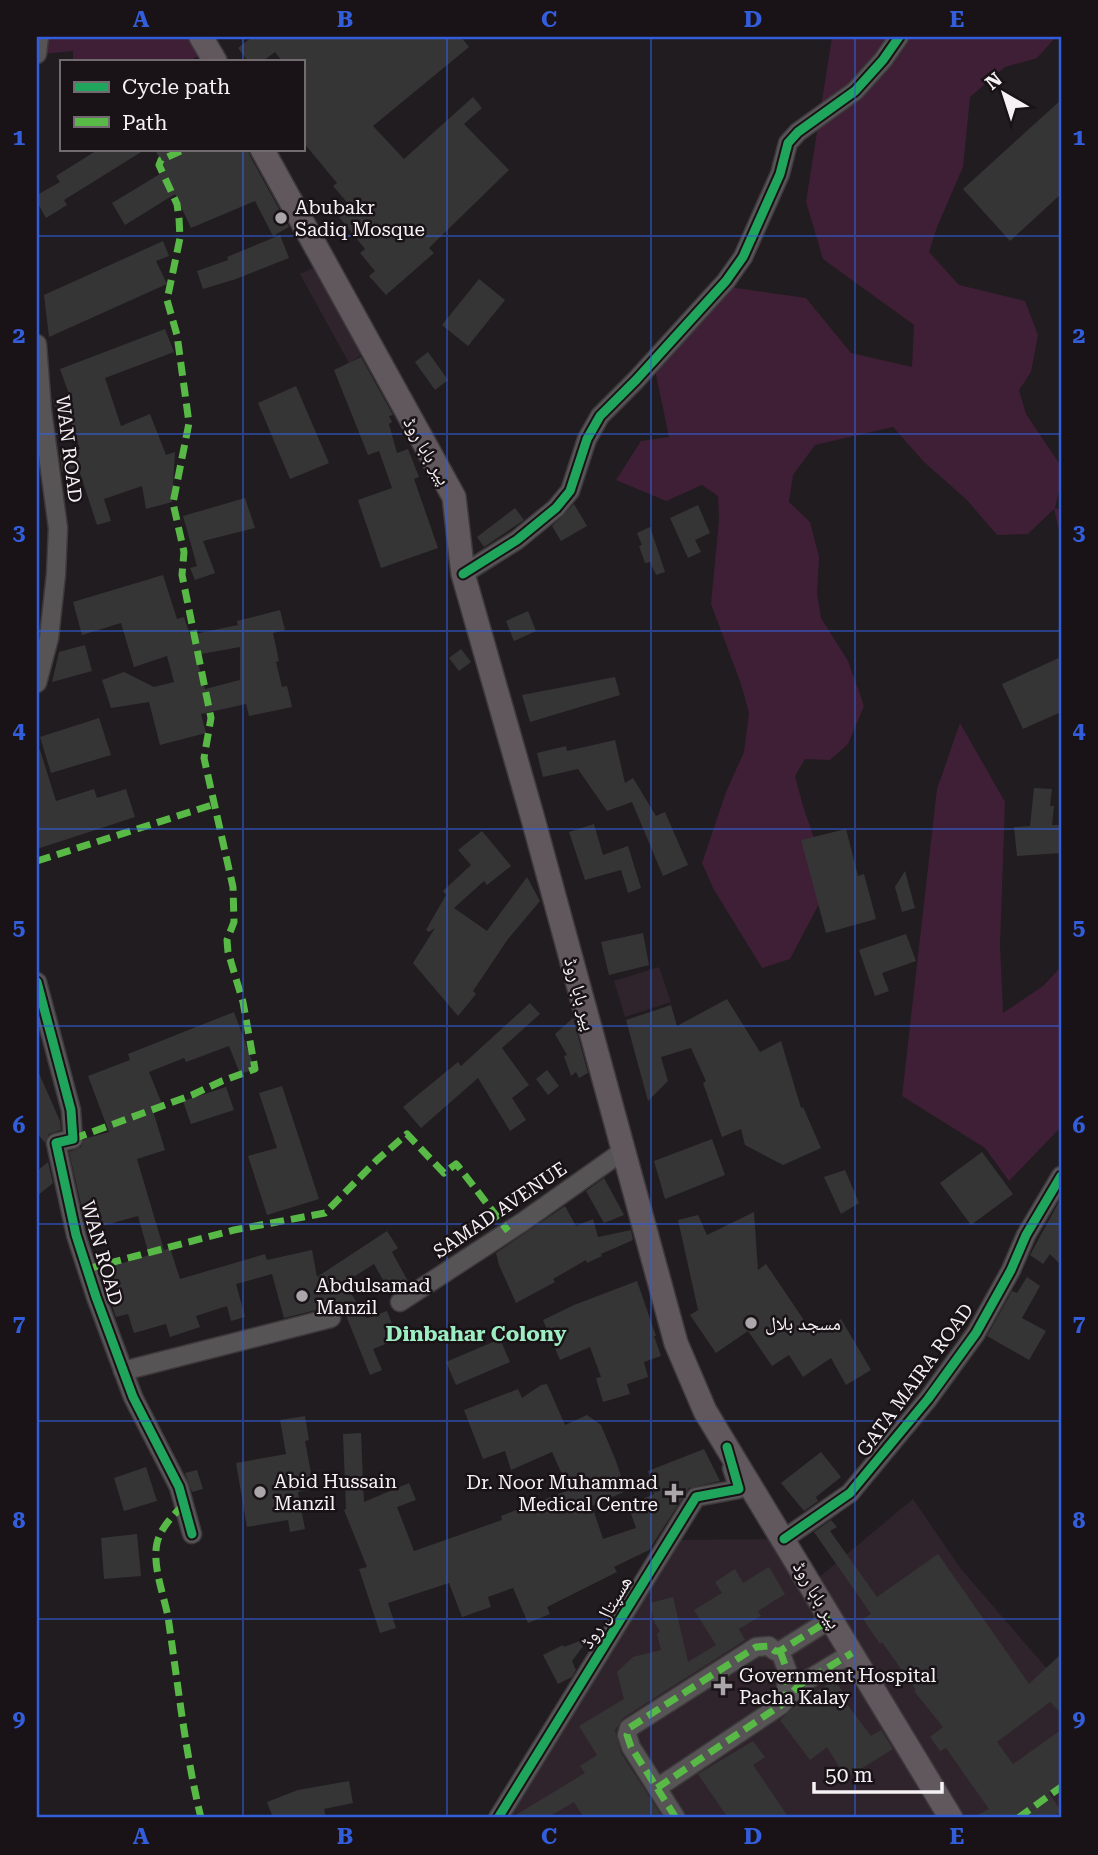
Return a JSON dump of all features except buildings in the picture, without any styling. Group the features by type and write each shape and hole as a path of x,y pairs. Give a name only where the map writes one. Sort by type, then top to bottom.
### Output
{"main road":[{"path":"201,37 214,60"},
{"name":"پیر بابا روڈ","path":"263,150 419,438 454,497 463,574 676,1343 705,1411 951,1818"}],"street":[{"path":"37,54 39,37"},
{"path":"463,574 517,540 556,508 570,491 587,439 600,416 726,281 743,257 780,174 788,143 798,132 855,91 883,60 899,37"},
{"name":"WAN ROAD","path":"37,344 42,410 58,528 49,638 37,683"},
{"name":"WAN ROAD","path":"37,982 71,1110 73,1139 56,1143 76,1235 133,1397 179,1487 192,1534"},
{"name":"SAMAD AVENUE","path":"400,1302 524,1221 623,1151"},
{"name":"GATA MAIRA ROAD","path":"784,1539 850,1493 928,1399 976,1333 1011,1270 1026,1235 1061,1176"},
{"path":"123,1371 331,1318"},
{"name":"ھسپتال روڈ","path":"498,1818 696,1497 739,1489 727,1447"},
{"path":"676,1818 631,1747 627,1735 629,1728 756,1647 769,1646 779,1651 831,1619"},
{"path":"779,1651 788,1670 786,1699"},
{"path":"657,1787 786,1699 799,1685 852,1653"}],"shaded area":[{"path":"43,37 201,37 208,48 192,60 73,60 73,51 43,54"},
{"path":"832,37 1056,37 1037,58 1005,67 970,97 963,167 929,252 959,285 1025,301 1038,335 1031,372 1019,390 1026,414 1061,466 1061,482 1055,508 1061,510 1061,538 1054,509 1028,534 997,535 967,500 924,462 893,427 815,445 793,475 789,502 810,522 819,557 817,594 821,618 848,661 864,706 848,744 830,760 805,759 795,776 825,870 819,904 790,959 762,968 713,888 702,863 726,792 744,752 749,713 711,604 719,520 718,496 702,485 666,501 616,480 641,441 669,437 655,370 729,287 806,298 851,353 912,367 914,325 823,259 806,202"},
{"path":"317,266 361,355 349,363 300,274"},
{"path":"960,723 1005,802 1000,944 1003,1013 1043,986 1061,967 1061,1127 1009,1181 985,1148 902,1096 937,789"},
{"path":"659,967 671,1002 625,1017 614,981"},
{"path":"913,1499 961,1569 1061,1685 1061,1818 498,1818 657,1540 784,1539 811,1584"}],"marked path":[{"path":"73,1139 255,1069 243,1002 228,952 227,940 234,922 233,887 204,758 211,718 182,575 184,552 173,503 189,423 177,335 167,300 180,238 179,218 177,204 159,165 161,160 183,150"},
{"path":"37,861 215,804"},
{"path":"87,1269 234,1230 325,1213 407,1134 444,1173 456,1164 508,1231"},
{"path":"184,1504 161,1532 156,1561 168,1617 186,1743 201,1818"},
{"path":"676,1818 631,1747 627,1735 629,1728 756,1647 769,1646 780,1651 831,1619"},
{"path":"780,1651 787,1670 786,1699"},
{"path":"657,1788 781,1705 799,1685 852,1653"},
{"path":"1018,1818 1061,1787"}],"cycle path":[{"path":"463,574 517,540 556,508 570,491 587,439 600,416 726,281 743,257 780,174 788,143 798,132 855,91 883,60 899,37"},
{"path":"37,982 71,1110 73,1139 56,1143 76,1235 133,1397 179,1487 192,1534"},
{"path":"784,1539 850,1493 928,1399 976,1333 1011,1270 1026,1235 1061,1176"},
{"path":"498,1818 696,1497 739,1489 727,1447"}],"place":[{"name":"Abubakr Sadiq Mosque","path":"281,218"},
{"name":"Abdulsamad Manzil","path":"302,1296"},
{"name":"مسجد بلال","path":"751,1323"},
{"name":"Abid Hussain Manzil","path":"260,1492"},
{"name":"Dr. Noor Muhammad Medical Centre","path":"674,1493"},
{"name":"Government Hospital Pacha Kalay","path":"723,1686"}],"district":[{"name":"Dinbahar Colony","path":"476,1334"}]}
